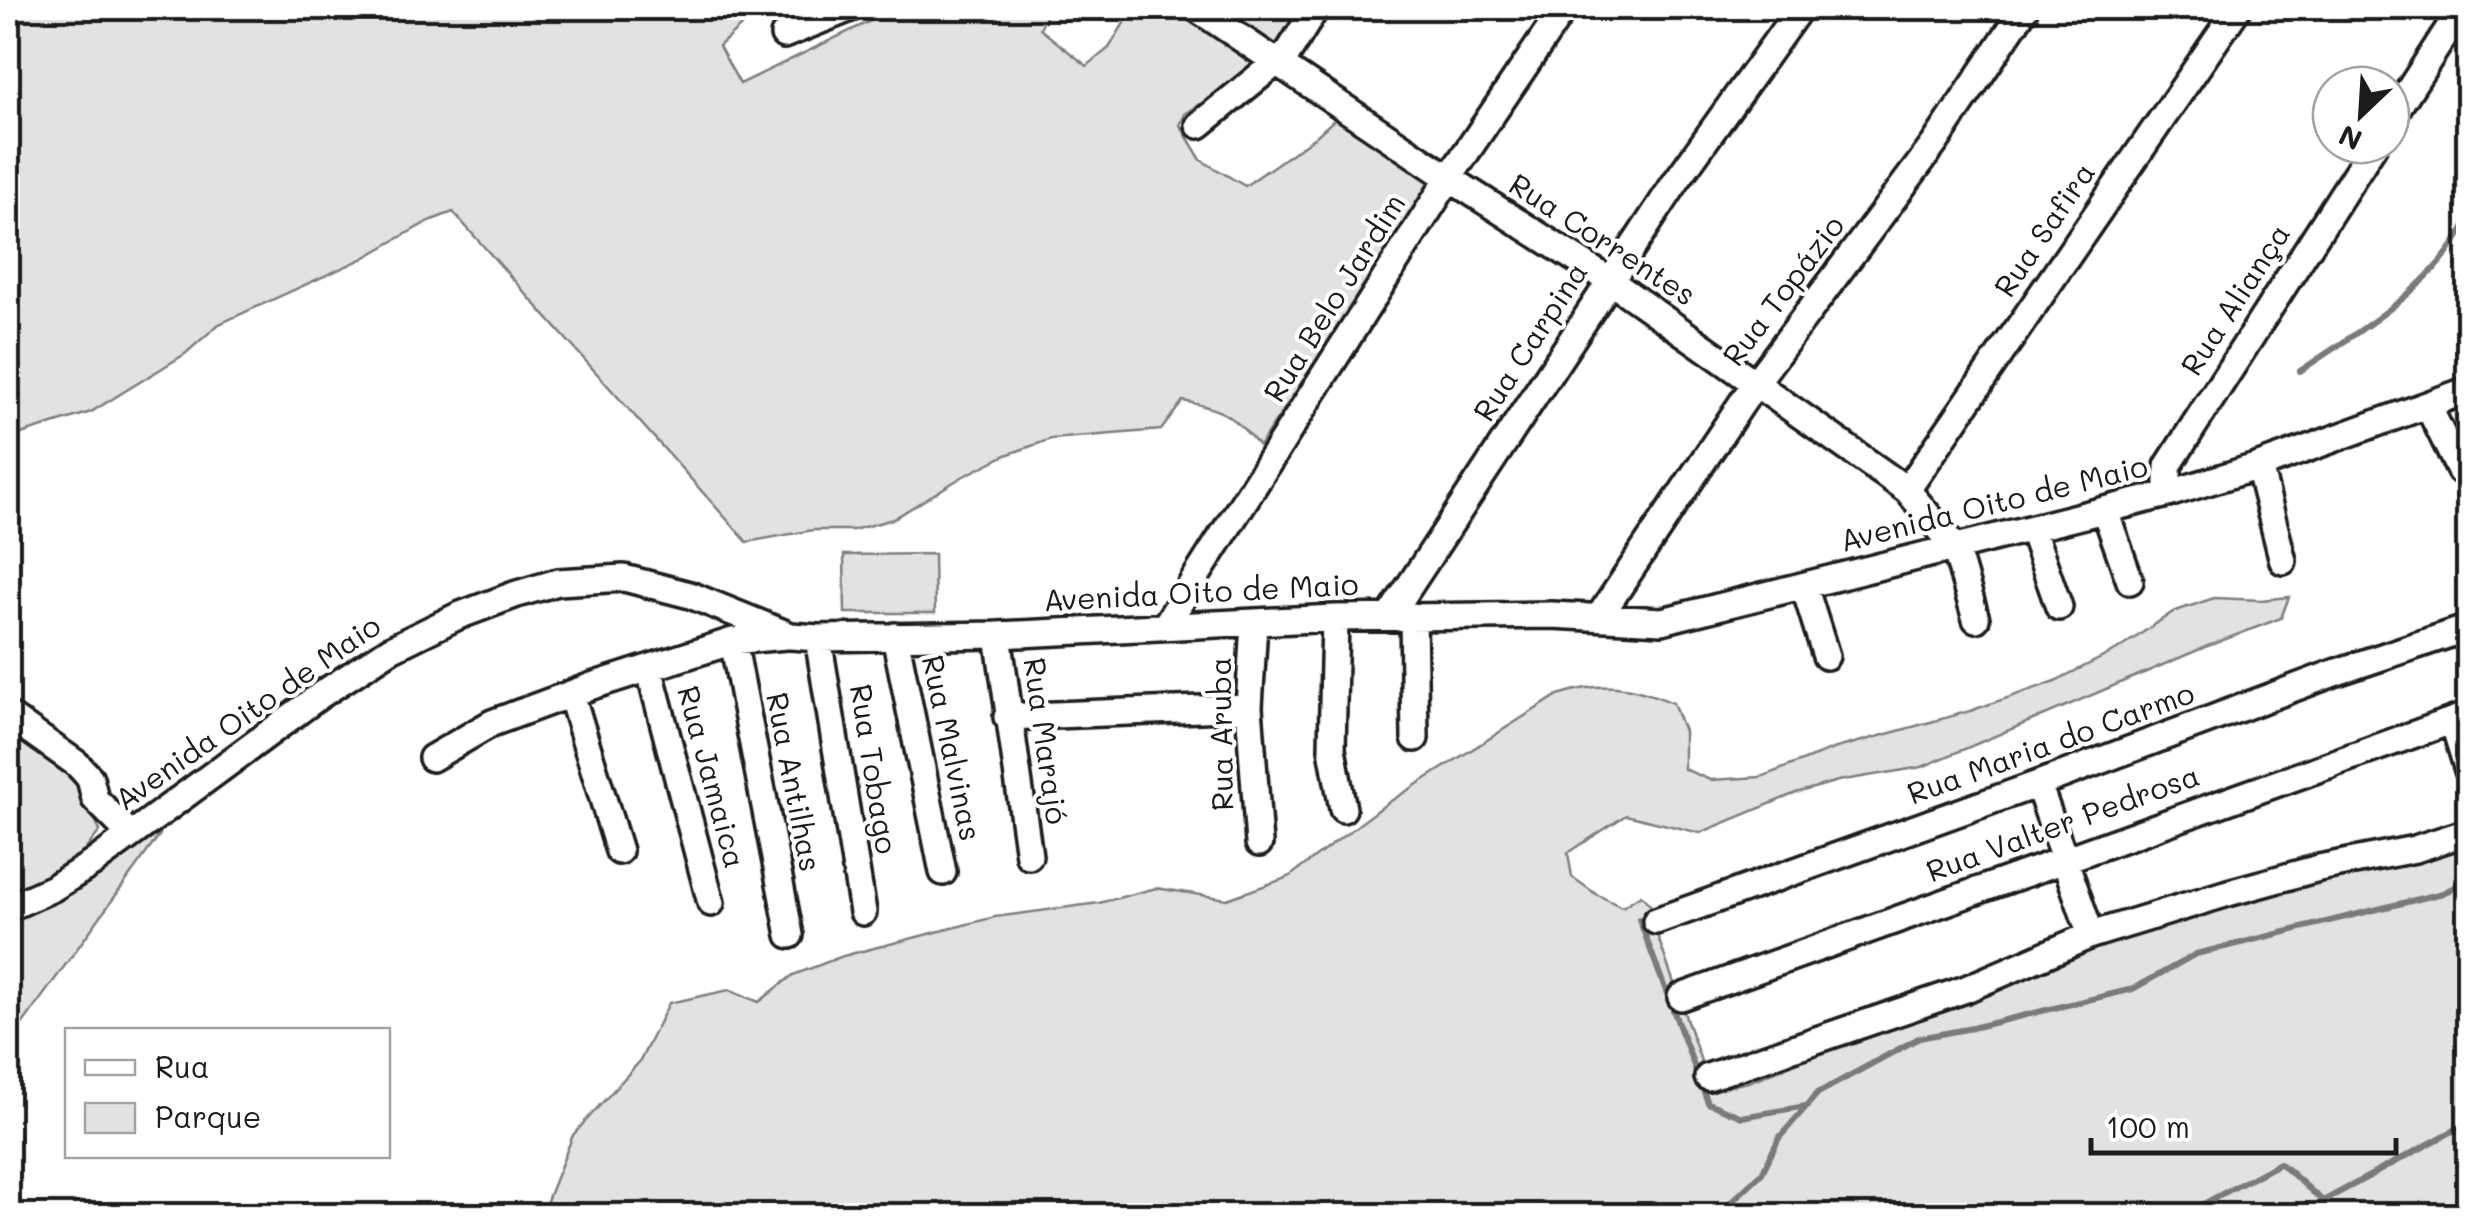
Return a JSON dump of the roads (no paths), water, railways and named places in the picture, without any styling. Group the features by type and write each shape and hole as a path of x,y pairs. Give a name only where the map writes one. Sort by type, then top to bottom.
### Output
{"street":[{"path":"784,35 851,8"},
{"name":"Rua Correntes","path":"1196,8 1756,382 1907,490 1955,547"},
{"path":"1199,124 1288,53 1316,8"},
{"name":"Rua Belo Jardim","path":"1165,626 1449,178 1564,8"},
{"name":"Rua Carpina","path":"1401,616 1610,282 1677,180 1800,8"},
{"name":"Rua Topázio","path":"1600,617 1756,382 1935,143 2026,8"},
{"name":"Rua Safira","path":"1907,490 2238,8"},
{"path":"2411,87 2462,8"},
{"name":"Rua Aliança","path":"2168,494 2168,466 2361,165"},
{"name":"Avenida Oito de Maio","path":"8,908 52,888 391,648 517,594 558,582 624,578 690,595 791,636 818,638 998,636 1401,616 1662,621 2168,494 2259,466 2468,390"},
{"path":"2428,406 2460,471"},
{"path":"2259,466 2283,561"},
{"path":"2105,510 2130,581"},
{"path":"2032,530 2059,607"},
{"path":"1955,547 1976,619"},
{"path":"1804,586 1826,656"},
{"path":"1401,616 1415,738"},
{"path":"1335,618 1332,749 1342,809"},
{"name":"Rua Aruba","path":"1254,622 1249,707 1258,844"},
{"name":"Rua Maria do Carmo","path":"1656,922 2468,628"},
{"path":"432,758 492,723 571,694 733,642 791,636"},
{"name":"Rua Malvinas","path":"895,636 943,872"},
{"name":"Rua Marajó","path":"998,636 1028,856"},
{"name":"Rua Tobago","path":"818,638 863,912"},
{"name":"Rua Antilhas","path":"733,642 790,935"},
{"name":"Rua Jamaica","path":"649,668 711,902"},
{"path":"571,694 619,851"},
{"path":"1007,717 1249,707"},
{"path":"8,716 76,764 90,778 94,798 131,834"},
{"path":"2461,718 2468,770"},
{"name":"Rua Valter Pedrosa","path":"1681,997 2461,718"},
{"path":"2038,784 2091,935"},
{"path":"1708,1077 1966,989 2091,935 2228,892 2415,849 2468,832"}],"waterway":[{"path":"2300,371 2417,286 2437,266 2468,220"},
{"path":"1694,1216 1725,1208 1762,1173 1779,1138 1818,1093 1919,1038 2133,989 2196,954 2443,893 2468,880"},
{"path":"1639,919 1708,1103 1742,1117 1806,1106"},
{"path":"2181,1216 2280,1163 2323,1201 2464,1125 2468,1128"}]}
